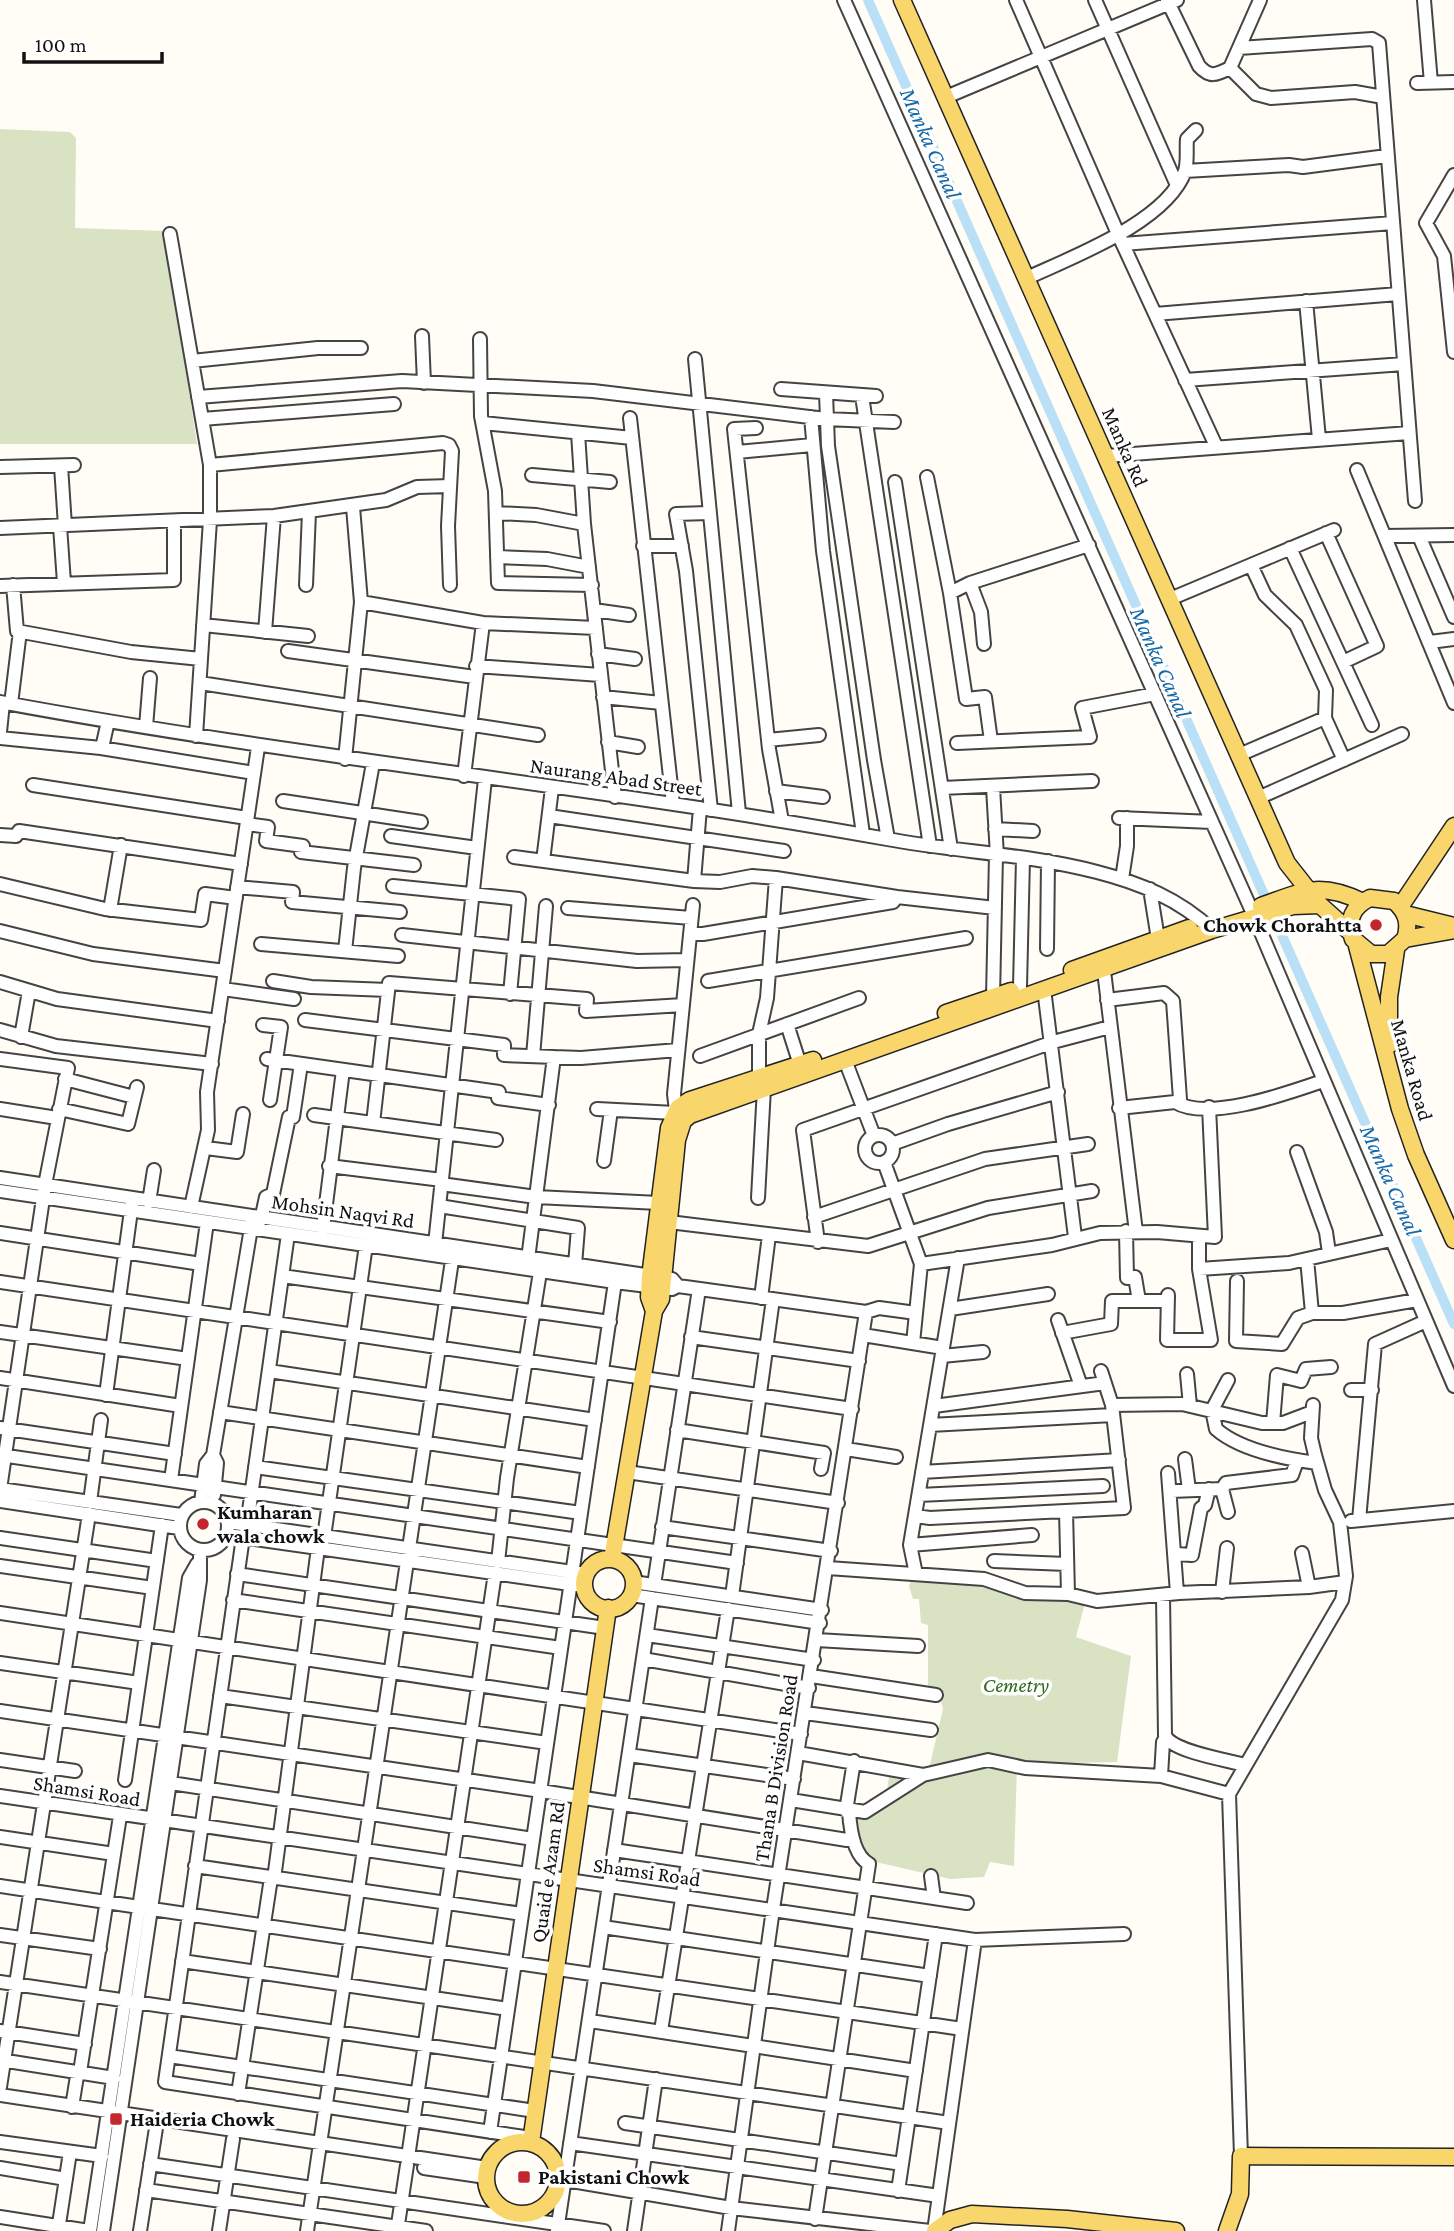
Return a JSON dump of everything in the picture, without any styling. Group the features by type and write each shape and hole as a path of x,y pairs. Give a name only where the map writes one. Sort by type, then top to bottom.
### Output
{"main road":[{"name":"Manka Rd","path":"902,0 1287,863 1320,905 1353,939"},
{"path":"1390,1072 1389,997 1400,945 1408,931 1403,911 1454,825"},
{"path":"613,1552 661,1283 677,1140 683,1121 698,1109 993,997 1158,939 1292,901 1308,890 1338,890 1363,902"},
{"path":"1386,898 1403,911 1454,928 1371,954 1353,939 1354,910 1363,902 1386,898"},
{"path":"1292,901 1320,905"},
{"path":"801,1069 845,1060 1044,989 1104,971 1207,927"},
{"name":"Manka Road","path":"1353,939 1416,1155 1454,1240"},
{"path":"661,1283 659,1203 668,1128 676,1112 690,1100 760,1085"},
{"path":"613,1552 625,1565 632,1588 625,1602 608,1608 593,1603 578,1579 596,1562 613,1552"},
{"name":"Quaid e Azam Rd","path":"531,2140 608,1608"},
{"path":"531,2140 551,2155 562,2179 541,2209 515,2221 489,2194 486,2172 497,2151 507,2144 531,2140"},
{"path":"1228,2231 1240,2194 1241,2156 1454,2157"},
{"path":"933,2231 950,2221 972,2214 1176,2231"}],"street":[{"path":"844,0 1212,822 1257,912 1323,1081 1454,1386"},
{"path":"1016,0 1121,240 1216,446"},
{"path":"1095,0 1176,183"},
{"path":"946,97 1171,1 1206,74 1215,75 1230,68 1259,0"},
{"path":"1423,0 1432,83"},
{"path":"1239,48 1377,40 1415,501"},
{"path":"1230,68 1256,94 1271,98 1355,92 1383,97"},
{"path":"1417,83 1454,82"},
{"path":"1121,240 1164,201 1185,171 1187,139 1196,130"},
{"path":"1185,171 1303,167 1387,156"},
{"path":"1454,175 1426,223 1449,256 1454,352"},
{"path":"1027,278 1121,240 1393,223"},
{"path":"170,234 210,465 210,520 196,736"},
{"path":"1155,314 1398,294"},
{"path":"1306,301 1319,439"},
{"path":"422,336 424,383"},
{"path":"480,339 483,423 495,491 498,583 592,585"},
{"path":"192,361 318,348 362,348"},
{"path":"695,359 738,813"},
{"path":"1185,380 1404,364"},
{"path":"198,397 402,381 593,391 864,423 894,422"},
{"path":"781,389 876,396"},
{"path":"826,393 827,419 874,760 888,839"},
{"path":"862,396 930,846"},
{"path":"202,419 394,404"},
{"path":"811,417 823,551 863,834"},
{"path":"630,418 673,804"},
{"path":"483,423 632,438"},
{"path":"756,428 734,429 768,740 782,821"},
{"path":"578,433 579,480 615,797"},
{"path":"1106,456 1409,433"},
{"path":"210,465 443,443 452,451 450,585"},
{"path":"737,452 812,445"},
{"path":"0,467 67,466 62,526 64,583"},
{"path":"1357,470 1454,703"},
{"path":"532,475 610,482"},
{"path":"927,477 950,593 966,699 985,696 991,741"},
{"path":"895,482 951,849"},
{"path":"0,528 274,516 352,507 386,500 417,487 450,486"},
{"path":"345,759 361,602 352,507"},
{"path":"306,585 309,512"},
{"path":"496,513 536,515 584,524"},
{"path":"694,881 698,838 706,809 682,546 676,514 709,513"},
{"path":"265,632 274,516"},
{"path":"174,522 174,580 6,585 17,631 131,652 201,659"},
{"path":"1170,599 1330,531 1377,646 1343,662"},
{"path":"1385,536 1454,535"},
{"path":"1419,536 1454,617"},
{"path":"950,593 970,583 1088,545"},
{"path":"643,546 682,546"},
{"path":"1290,548 1372,725"},
{"path":"497,557 547,559 589,567"},
{"path":"1251,565 1265,595 1296,625 1326,690 1325,718 1344,760"},
{"path":"970,583 981,612 984,644"},
{"path":"361,602 483,623 596,628"},
{"path":"594,610 629,615"},
{"path":"464,776 483,623"},
{"path":"204,625 309,636"},
{"path":"0,732 20,631"},
{"path":"1430,642 1454,639"},
{"path":"288,651 475,671 600,675"},
{"path":"598,654 635,659"},
{"path":"146,727 150,678"},
{"path":"200,683 352,704 538,735"},
{"path":"957,743 1090,737 1082,708 1155,694"},
{"path":"603,698 661,703"},
{"name":"Naurang Abad Street","path":"5,703 258,747 738,813 930,846 1048,861 1122,879 1150,889 1189,909 1207,927"},
{"path":"1239,755 1325,718"},
{"path":"102,748 108,721"},
{"path":"1258,798 1402,734"},
{"path":"768,740 819,735"},
{"path":"0,738 102,748 254,773"},
{"path":"608,742 638,747"},
{"path":"191,1207 206,1149 206,1101 258,747"},
{"path":"345,951 356,859 373,763"},
{"path":"435,1244 485,779"},
{"path":"942,788 1092,781"},
{"path":"33,785 247,821 268,827 266,841 303,846 301,852 414,865"},
{"path":"993,787 996,855 993,997"},
{"path":"544,861 552,788"},
{"path":"776,791 823,797"},
{"path":"283,801 421,822"},
{"path":"549,816 784,851"},
{"path":"1122,879 1127,846 1123,818 1212,822"},
{"path":"995,829 1033,831"},
{"path":"0,835 16,836 19,831 241,864"},
{"path":"391,836 477,848"},
{"path":"110,910 121,845"},
{"path":"514,857 694,881 720,882 752,876 776,878 897,897 995,908"},
{"path":"1020,988 1023,858"},
{"path":"1047,949 1048,861"},
{"path":"758,1198 759,1034 764,1022 776,878"},
{"path":"0,884 110,910 201,920 205,894 237,892 293,892 292,902 400,912"},
{"path":"393,886 519,899 510,995"},
{"path":"1150,889 1158,939"},
{"path":"690,934 893,902 897,897"},
{"path":"533,1056 546,906"},
{"path":"568,908 692,912 674,1094 676,1112 597,1109"},
{"path":"0,931 93,954 225,971"},
{"path":"402,935 637,961 687,960"},
{"path":"708,981 966,938"},
{"path":"261,944 398,956"},
{"path":"1104,971 1131,1232 1127,1278 1135,1277 1139,1301"},
{"path":"273,981 311,987 388,990"},
{"path":"0,982 100,1006 218,1021"},
{"path":"373,1123 389,983 510,995 587,999 586,1011 683,1005"},
{"path":"223,989 294,999"},
{"path":"1044,989 1053,1042 1075,1237"},
{"path":"21,1037 29,991"},
{"path":"1107,1000 1164,993 1170,996 1182,1093 1175,1102"},
{"path":"699,1056 859,998"},
{"path":"305,1020 504,1045 504,1055 581,1058 678,1050"},
{"path":"787,1024 801,1069"},
{"path":"263,1025 281,1027 272,1060 271,1100"},
{"path":"818,1242 803,1130 1053,1042 1110,1027"},
{"path":"0,1030 56,1046 212,1065"},
{"path":"528,1259 554,1057"},
{"path":"0,1059 68,1068 37,1239 16,1381 4,1428 0,1489 162,1525 180,1522"},
{"path":"272,1060 499,1092 498,1098 549,1105"},
{"path":"845,1060 874,1136"},
{"path":"207,1503 209,1486 206,1464 213,1455 255,1222 266,1197 273,1194 289,1116 293,1117 301,1064"},
{"path":"323,1228 343,1070"},
{"path":"0,1109 58,1113 128,1124 136,1092 65,1079"},
{"path":"1119,1108 1175,1102 1187,1109 1246,1104 1323,1081"},
{"path":"892,1144 948,1124 1058,1093"},
{"path":"921,1264 1052,1245 1075,1237 1131,1232 1215,1237 1209,1107"},
{"path":"604,1161 611,1110"},
{"path":"206,1149 237,1152 243,1114"},
{"path":"314,1115 496,1140"},
{"path":"874,1136 887,1138 892,1144 892,1153 884,1162 871,1160 866,1153 868,1141 874,1136"},
{"path":"814,1217 985,1159 1088,1144"},
{"path":"1297,1152 1326,1232 1329,1253"},
{"path":"884,1162 921,1264 913,1343"},
{"path":"329,1166 536,1197 659,1203"},
{"path":"149,1202 154,1170"},
{"name":"Mohsin Naqvi Rd","path":"0,1178 45,1192"},
{"name":"Mohsin Naqvi Rd","path":"0,1191 45,1192 131,1205 207,1222 255,1222 323,1228 435,1244 453,1253 540,1272 615,1282 661,1283"},
{"path":"669,1222 868,1246 988,1208 1092,1191"},
{"name":"Mohsin Naqvi Rd","path":"131,1205 149,1202 191,1207 255,1222 288,1234 366,1245 528,1259 575,1265 699,1289 866,1312 879,1308 916,1313"},
{"path":"106,1395 131,1205"},
{"path":"439,1206 578,1228 575,1265"},
{"path":"171,1480 207,1222"},
{"path":"0,1233 201,1264"},
{"path":"288,1234 212,1743 165,2082 531,2140"},
{"path":"661,2031 737,1563 767,1348 769,1235"},
{"path":"1081,1386 1060,1327 1111,1324 1111,1301 1168,1298 1167,1340 1211,1340 1199,1269 1199,1237"},
{"path":"1199,1269 1289,1263 1391,1240"},
{"path":"238,2094 280,1838 313,1585 328,1504 366,1245"},
{"path":"307,2231 453,1253"},
{"path":"916,1574 910,1545 958,1258"},
{"path":"1307,1259 1312,1313"},
{"path":"398,2229 503,1529 510,1455 540,1272"},
{"path":"282,1276 610,1322"},
{"path":"0,1282 852,1409"},
{"path":"489,2133 565,1622 578,1579 577,1540 615,1282"},
{"path":"1237,1282 1236,1341 1282,1343 1297,1318 1312,1313 1343,1312 1417,1300"},
{"path":"558,2228 562,2179 583,2068 699,1289"},
{"path":"950,1309 1048,1294"},
{"name":"Thana B Division Road","path":"728,2231 778,1875 821,1616 866,1312"},
{"path":"1359,1520 1376,1344 1426,1321"},
{"path":"1209,1328 1235,1328"},
{"path":"0,1332 188,1359"},
{"path":"863,1335 913,1343 943,1352 983,1352"},
{"path":"691,1337 859,1362"},
{"path":"1273,1423 1277,1374 1301,1381 1307,1369 1331,1367"},
{"path":"269,1371 595,1420"},
{"path":"1187,1374 1190,1406"},
{"path":"915,1516 930,1518 1124,1508 1113,1410 1103,1377 1081,1386 934,1406"},
{"path":"0,1378 181,1406"},
{"path":"1228,1380 1212,1410 1216,1429 1239,1443 1297,1461 1317,1463"},
{"path":"1351,1390 1371,1390"},
{"path":"930,1425 1113,1410 1160,1403 1190,1406 1273,1423 1313,1408 1311,1437 1325,1490 1340,1522 1345,1582 1342,1601 1229,1794 1241,2156"},
{"path":"220,1412 588,1466"},
{"path":"0,2087 4,2032 16,1984 90,1508 101,1420"},
{"path":"4,1428 175,1454"},
{"path":"677,1430 824,1453 821,1469"},
{"path":"846,1449 896,1457"},
{"path":"2,1455 577,1540 613,1552 659,1552 737,1563"},
{"path":"922,1472 1119,1460"},
{"path":"1185,1460 1189,1490"},
{"path":"1176,1554 1192,1555 1201,1508 1216,1489 1226,1483 1292,1475 1297,1461"},
{"path":"255,1467 581,1513"},
{"path":"626,1472 838,1503"},
{"path":"1168,1473 1177,1593"},
{"path":"919,1495 1103,1486"},
{"path":"1171,1491 1216,1489"},
{"path":"1216,1489 1228,1512"},
{"path":"0,1501 90,1508 180,1522"},
{"path":"207,1503 225,1513 227,1528 219,1546 200,1550 185,1543 180,1522 190,1506 207,1503"},
{"path":"1066,1511 1068,1594"},
{"path":"1340,1522 1454,1511"},
{"path":"125,1780 162,1525"},
{"path":"663,1527 831,1551"},
{"path":"227,1528 578,1579"},
{"path":"910,1545 1032,1535"},
{"path":"0,1538 157,1561"},
{"path":"1222,1592 1227,1548"},
{"path":"103,2231 114,2117 186,1640 200,1580 197,1564 200,1550"},
{"path":"1302,1553 1310,1587"},
{"path":"994,1561 1068,1564"},
{"path":"0,1566 153,1588"},
{"path":"828,1568 984,1579 1025,1593 1068,1594 1097,1601 1177,1593 1310,1587 1345,1582"},
{"path":"237,1574 605,1628"},
{"path":"632,1588 821,1616"},
{"path":"1163,1596 1166,1671 1163,1732 1166,1738 1184,1748 1245,1765"},
{"path":"233,1600 561,1648"},
{"path":"0,1613 802,1734"},
{"path":"647,1635 814,1660"},
{"path":"817,1640 918,1646"},
{"path":"643,1659 718,1672 936,1695"},
{"path":"0,1663 139,1683"},
{"path":"220,1696 547,1743"},
{"path":"0,1711 853,1839"},
{"path":"805,1713 931,1730"},
{"path":"159,1822 171,1783 171,1737"},
{"path":"1161,1776 1163,1742 1166,1738"},
{"path":"798,1753 923,1775"},
{"path":"629,1755 794,1780"},
{"path":"0,1760 75,1771"},
{"path":"790,1800 864,1812 923,1775 988,1760 1026,1768 1161,1776 1229,1794"},
{"path":"811,2223 821,2180 869,1864 862,1860 853,1839 847,1811 854,1761"},
{"path":"171,1783 533,1839"},
{"name":"Shamsi Road","path":"0,1797 975,1940 1124,1934"},
{"path":"72,2106 85,2044 120,1816"},
{"path":"0,1837 114,1854"},
{"path":"614,1850 967,1903"},
{"path":"195,1866 522,1914"},
{"path":"931,1876 934,1898"},
{"path":"0,1886 962,2029"},
{"path":"603,1927 930,1976"},
{"path":"898,2191 936,1934"},
{"path":"0,1935 100,1949"},
{"path":"562,2179 811,2223 933,2231 975,1940"},
{"path":"182,1961 508,2010"},
{"path":"0,1982 949,2123"},
{"path":"0,2217 58,2229 90,2231 102,2156 114,2117 114,2078 132,2001"},
{"path":"590,2021 916,2071"},
{"path":"4,2032 85,2044"},
{"path":"169,2056 535,2110"},
{"path":"2,2060 114,2078"},
{"path":"634,2231 656,2079"},
{"path":"0,2095 72,2106 156,2128 318,2148"},
{"path":"0,2104 114,2117 486,2172"},
{"path":"625,2123 902,2164"},
{"path":"140,2231 156,2128"},
{"path":"219,2231 233,2139"},
{"path":"0,2142 102,2156"},
{"path":"570,2143 939,2196"},
{"path":"58,2229 70,2152"},
{"path":"150,2164 402,2201 558,2228 604,2231"},
{"path":"0,2168 66,2179"},
{"path":"146,2190 426,2231"}],"green space":[{"path":"0,129 70,132 76,138 75,228 165,231 197,444 0,444"},
{"name":"Cemetry","path":"912,1577 984,1582 1024,1595 1085,1603 1076,1637 1131,1656 1117,1762 1017,1764 1014,1866 990,1862 984,1877 950,1879 867,1860 856,1834 854,1818 885,1802 890,1771 927,1777 943,1709 939,1693 928,1691 928,1625 921,1623 919,1599 913,1599 909,1586"}],"waterway":[{"name":"Manka Canal","path":"868,0 1454,1324"}],"place":[{"name":"Chowk Chorahtta","path":"1376,925"},
{"name":"Kumharan wala chowk","path":"203,1524"},
{"name":"Haideria Chowk","path":"116,2119"},
{"name":"Pakistani Chowk","path":"524,2177"}]}
